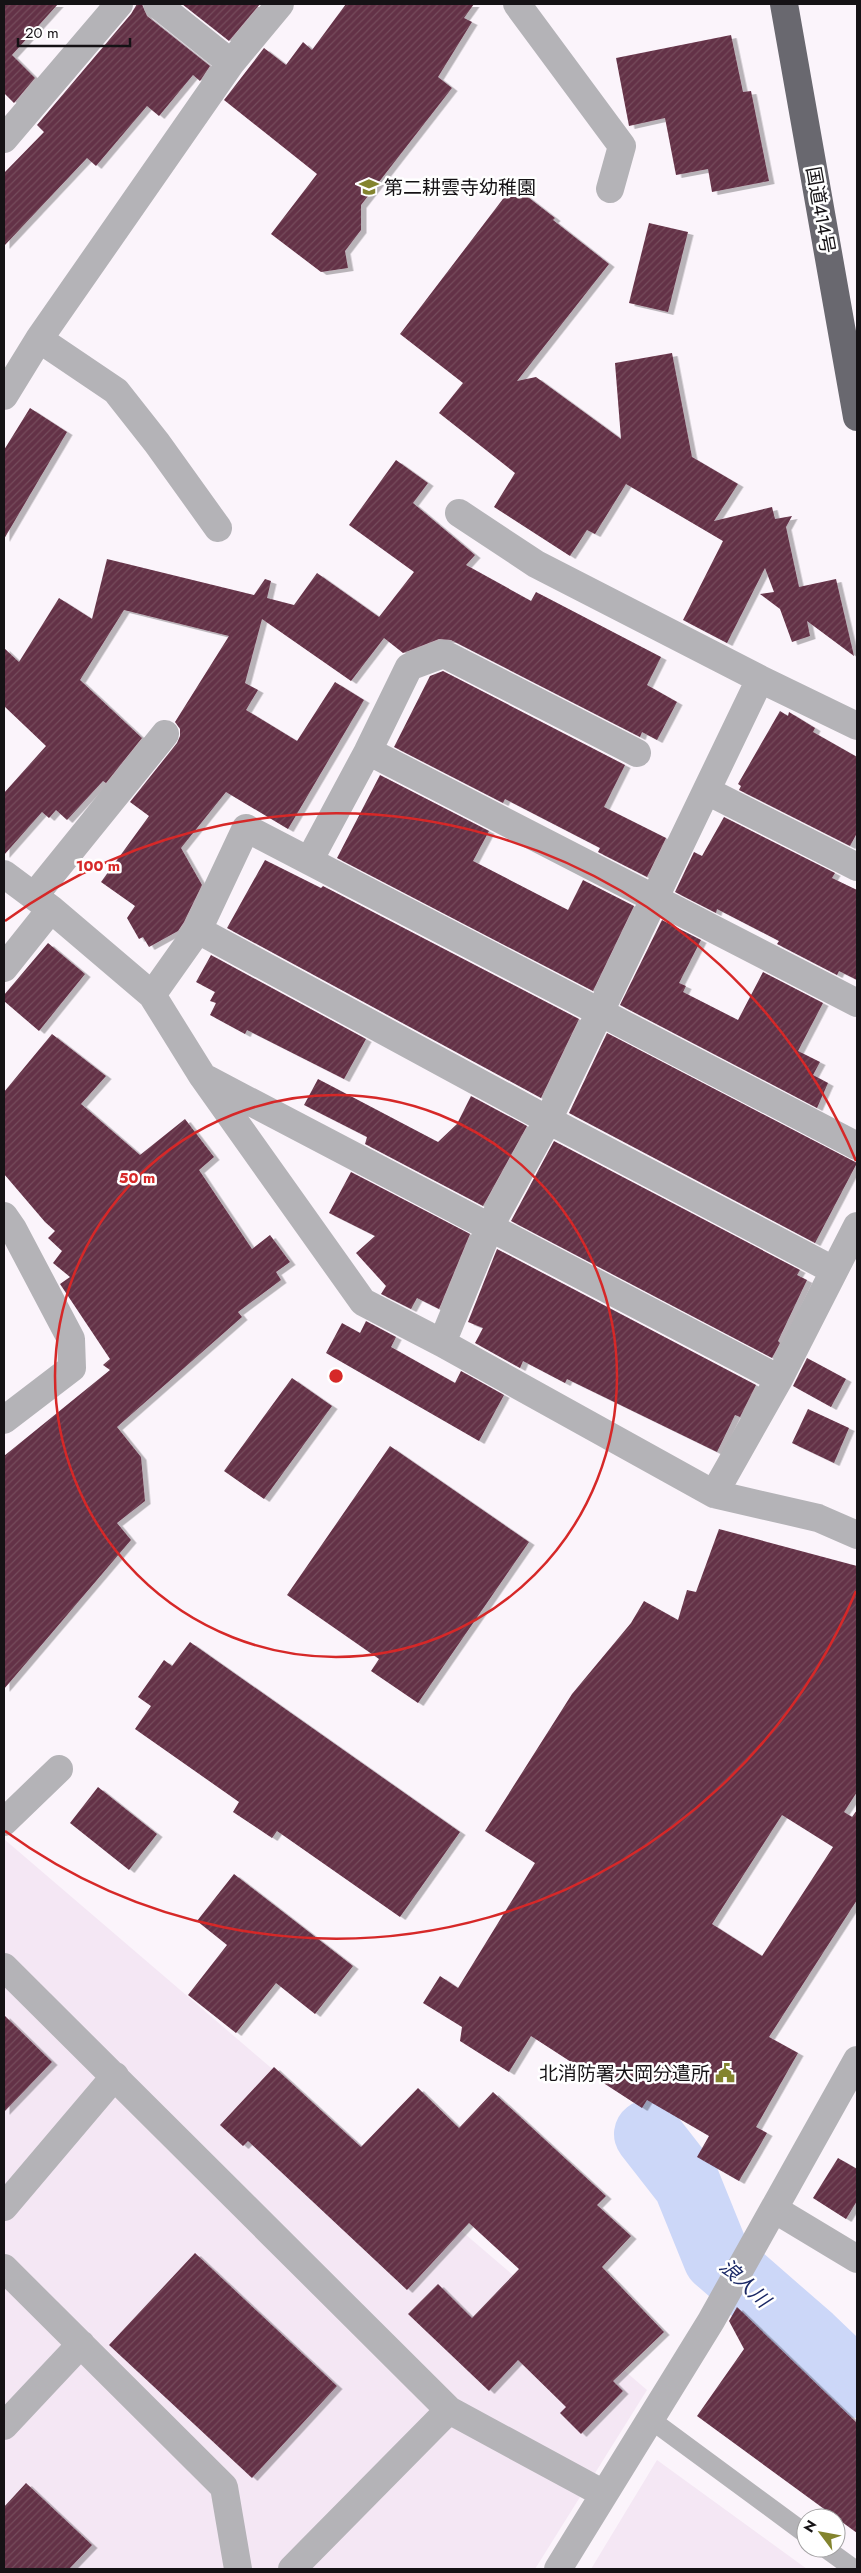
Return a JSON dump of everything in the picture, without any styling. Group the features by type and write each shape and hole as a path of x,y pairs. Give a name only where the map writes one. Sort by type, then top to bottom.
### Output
{"highway":[{"name":"国道414号","path":"784,4 857,417"}],"street":[{"path":"4,139 119,4"},
{"path":"157,4 231,63"},
{"path":"4,396 39,339 231,63 280,4"},
{"path":"518,4 622,146 610,189"},
{"path":"39,339 116,391 157,443 218,528"},
{"path":"458,513 536,564 760,679 857,726"},
{"path":"309,861 368,751 409,667 444,654 637,753"},
{"path":"442,1343 490,1226 548,1120 653,897 707,791 760,679"},
{"path":"4,968 42,902 165,734"},
{"path":"368,751 857,1003"},
{"path":"707,791 857,867"},
{"path":"152,995 198,930 246,828 598,1013 857,1146"},
{"path":"4,874 42,902 152,995 203,1077 363,1302 442,1343 714,1494 818,1518 857,1535"},
{"path":"198,930 548,1120 833,1270"},
{"path":"203,1077 778,1378"},
{"path":"4,1216 13,1229 72,1338 72,1368 4,1420"},
{"path":"714,1494 778,1378 857,1226"},
{"path":"4,1822 59,1769"},
{"path":"4,1967 448,2410 604,2494"},
{"path":"558,2569 728,2292 857,2060"},
{"path":"4,2207 115,2076"},
{"path":"774,2209 857,2259"},
{"path":"4,2268 224,2487 238,2569"},
{"path":"4,2426 81,2344"},
{"path":"292,2569 448,2410"}],"lane":[{"path":"650,2419 796,2527"},
{"path":"839,2558 854,2569"}],"shaded area":[{"path":"4,1839 647,2390 535,2569 4,2569"},
{"path":"657,2460 807,2569 591,2569"}],"building":[{"path":"4,4 58,4 12,55 35,78 14,103 4,93"},
{"path":"137,4 142,4 147,16 210,66 200,81 193,75 159,116 147,106 96,166 87,158 4,246 4,173 44,132 37,125 131,14"},
{"path":"182,4 260,4 229,41"},
{"path":"346,4 474,4 464,18 472,22 438,77 452,88 361,205 361,230 345,251 348,268 321,272 271,234 317,174 224,100 264,48 286,65 303,42 312,50"},
{"path":"731,35 743,92 751,91 769,181 712,192 708,169 676,175 665,118 629,126 616,58"},
{"path":"509,191 524,194 555,218 553,220 609,264 517,381 536,377 621,439 615,363 672,353 692,457 738,484 714,521 772,507 775,519 792,516 786,527 799,587 836,579 854,656 807,621 810,636 792,642 780,609 760,594 774,592 765,568 727,643 683,620 723,541 626,484 595,534 587,530 570,556 494,507 515,473 439,413 463,383 400,334"},
{"path":"649,223 688,232 668,312 629,303"},
{"path":"30,408 67,432 4,539 4,450"},
{"path":"396,460 428,483 413,503 475,555 466,565 531,601 536,592 661,657 647,685 677,702 657,740 642,732 640,737 451,640 439,639 403,653 384,638 351,681 262,619 245,683 258,690 246,710 297,741 335,682 364,700 288,829 226,792 181,848 202,885 184,922 178,931 149,947 143,937 139,939 127,918 135,906 101,882 149,816 130,802 177,743 180,729 175,722 229,636 124,610 80,680 142,738 106,783 103,781 67,820 56,810 49,818 42,812 4,855 4,793 46,746 4,706 4,648 19,662 59,598 92,619 107,559 254,595 265,579 271,581 267,598 294,605 317,573 379,617 414,572 349,525"},
{"path":"443,671 625,765 604,807 666,838 647,877 598,852 600,848 505,799 503,803 394,747 430,676"},
{"path":"780,711 788,716 789,712 815,728 813,732 857,757 857,833 850,846 739,790 741,786 738,784"},
{"path":"380,775 489,831 473,861 568,910 583,880 634,906 593,991 337,858"},
{"path":"724,817 835,873 832,878 857,890 857,980 839,971 837,975 777,944 779,941 717,909 716,913 675,892 694,852 702,856"},
{"path":"265,860 321,888 323,886 579,1019 541,1098 227,928"},
{"path":"662,920 701,940 679,983 686,986 683,992 738,1020 763,972 823,1003 798,1051 820,1062 813,1075 828,1083 817,1108 620,1005"},
{"path":"48,943 85,974 39,1031 4,1001 4,995"},
{"path":"211,955 366,1039 344,1079 247,1030 245,1034 210,1015 216,1003 210,1001 215,992 196,982"},
{"path":"607,1033 857,1163 815,1243 569,1113"},
{"path":"52,1034 106,1076 81,1104 140,1155 185,1119 214,1157 199,1170 252,1249 270,1235 290,1262 276,1272 281,1280 238,1312 242,1317 117,1427 141,1457 145,1501 117,1523 131,1540 4,1689 4,1456 110,1370 103,1365 110,1359 60,1284 70,1277 53,1263 62,1251 48,1238 55,1231 4,1174 4,1092"},
{"path":"318,1079 438,1142 457,1124 471,1096 527,1126 483,1206 365,1144 367,1137 304,1105"},
{"path":"554,1141 800,1270 797,1275 807,1280 772,1358 511,1221"},
{"path":"351,1172 470,1234 439,1309 417,1298 411,1309 381,1294 386,1286 356,1253 375,1236 329,1213"},
{"path":"497,1249 756,1385 740,1417 735,1415 717,1452 567,1379 565,1383 523,1361 520,1368 475,1343 483,1328 468,1322"},
{"path":"366,1321 396,1337 391,1347 455,1383 461,1371 504,1395 479,1441 326,1353 342,1323 360,1333"},
{"path":"807,1358 846,1379 831,1407 793,1386"},
{"path":"292,1378 332,1406 264,1499 224,1471"},
{"path":"808,1409 849,1428 834,1463 792,1443"},
{"path":"390,1446 529,1542 418,1703 371,1671 379,1659 287,1595"},
{"path":"719,1529 857,1566 857,1792 844,1812 852,1817 857,1810 857,1900 769,2037 798,2053 756,2127 767,2133 739,2181 697,2157 709,2136 647,2100 642,2108 531,2036 509,2072 460,2041 462,2027 423,2003 440,1976 458,1988 535,1863 485,1831 572,1694 631,1623 644,1601 678,1620 687,1590 696,1592","holes":["782,1815 833,1847 762,1956 712,1924"]},
{"path":"190,1642 460,1832 400,1917 277,1831 272,1838 233,1812 239,1802 135,1729 151,1706 138,1697 164,1660 172,1666"},
{"path":"98,1787 157,1834 129,1870 70,1823"},
{"path":"234,1874 353,1966 315,2014 276,1983 236,2033 188,1995 227,1945 197,1921"},
{"path":"4,2015 52,2062 4,2112"},
{"path":"274,2067 361,2147 418,2088 459,2128 493,2092 606,2196 597,2205 631,2236 602,2267 664,2332 613,2381 623,2391 581,2434 560,2413 566,2407 518,2360 489,2391 408,2314 438,2284 472,2318 519,2269 469,2223 407,2290 248,2141 243,2146 220,2125"},
{"path":"838,2158 857,2169 857,2201 846,2219 813,2198"},
{"path":"195,2253 337,2386 252,2478 109,2345"},
{"path":"737,2307 857,2423 857,2533 846,2525 846,2508 823,2508 697,2416 744,2349 729,2321"},
{"path":"26,2483 92,2545 69,2569 4,2569 4,2507"}],"waterway":[{"name":"浪人川","path":"648,2134 687,2184 717,2258 810,2339 857,2384"}],"place":[{"name":"第二耕雲寺幼稚園","path":"369,187"},
{"name":"北消防署大岡分遣所","path":"725,2073"}]}
